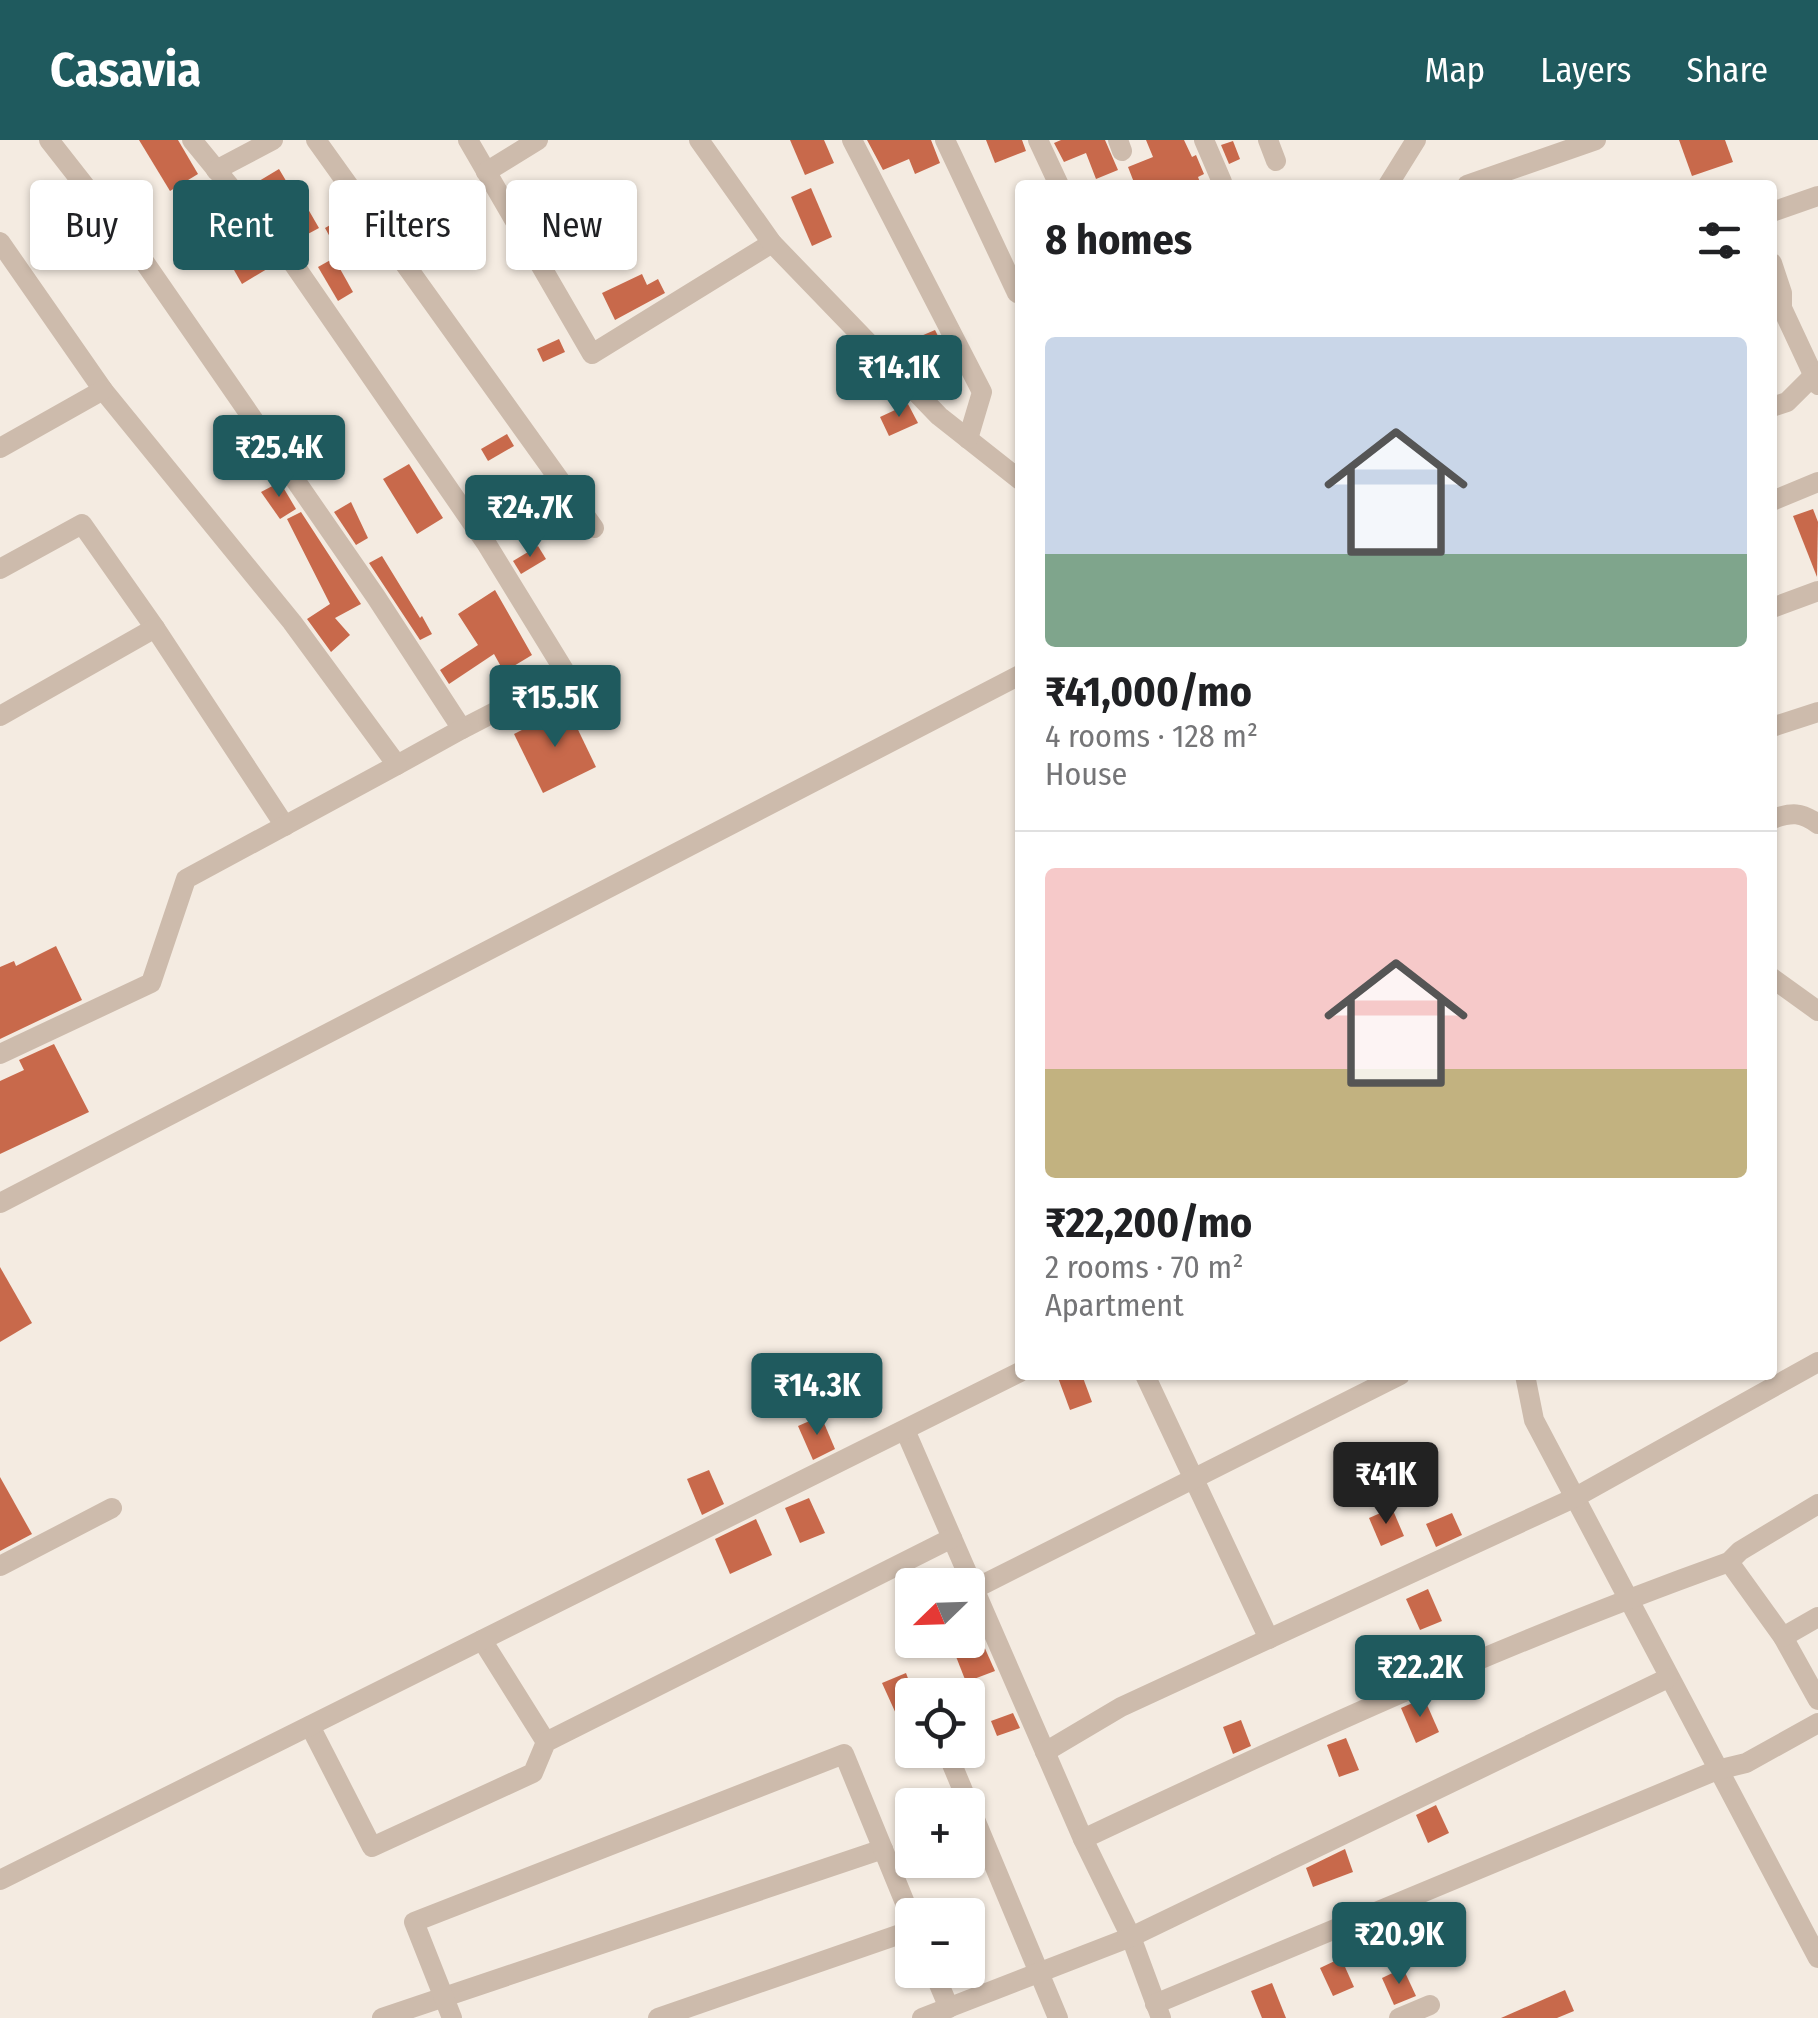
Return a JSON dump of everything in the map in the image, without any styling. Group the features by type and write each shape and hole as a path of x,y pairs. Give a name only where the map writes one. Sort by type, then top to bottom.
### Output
{"street":[{"path":"50,140 154,276 376,596 462,729"},
{"path":"0,1054 151,982 186,879 567,675 486,542 294,266 192,140"},
{"path":"216,170 273,140"},
{"path":"316,140 594,528"},
{"path":"468,140 592,354 772,243"},
{"path":"486,172 538,140"},
{"path":"698,140 772,243 938,416 1015,476"},
{"path":"852,140 982,392 968,440"},
{"path":"945,140 1015,289"},
{"path":"1038,140 1056,180"},
{"path":"1204,140 1221,180"},
{"path":"1268,140 1276,161"},
{"path":"1393,140 1402,162"},
{"path":"1391,180 1416,140"},
{"path":"1481,180 1596,140"},
{"path":"1777,210 1818,196"},
{"path":"0,242 104,390 292,622 397,765"},
{"path":"1777,278 1782,293 1777,310 1816,380 1777,406"},
{"path":"0,448 104,390"},
{"path":"1777,499 1818,482"},
{"path":"0,569 82,524 284,826"},
{"path":"1777,606 1818,591"},
{"path":"0,716 155,628"},
{"path":"0,1202 1015,678"},
{"path":"1777,726 1818,712"},
{"path":"1777,817 1813,813"},
{"path":"1777,981 1818,1010"},
{"path":"1045,1752 1121,1708 1574,1498 1818,1362"},
{"path":"0,1880 1015,1375"},
{"path":"1147,1380 1269,1638"},
{"path":"985,1583 1390,1380"},
{"path":"1526,1380 1534,1420 1818,1958"},
{"path":"905,1430 965,1568"},
{"path":"1084,1839 1304,1734 1627,1599 1729,1562 1740,1551 1818,1504"},
{"path":"0,1566 112,1508"},
{"path":"310,1726 372,1847 533,1773 546,1742 952,1538"},
{"path":"1729,1562 1783,1637 1818,1700"},
{"path":"985,1613 1130,1937 1158,2011 1717,1770 1746,1763 1818,1723"},
{"path":"1783,1637 1818,1617"},
{"path":"482,1640 546,1742"},
{"path":"922,2018 1130,1937 1668,1678"},
{"path":"452,2018 414,1922 844,1754 903,1898"},
{"path":"954,1768 1058,2018"},
{"path":"382,2018 883,1849"},
{"path":"658,2018 895,1936"},
{"path":"941,1988 949,2008"},
{"path":"1400,2018 1430,2005"}],"building":[{"path":"139,140 178,140 198,174 188,180 173,180 170,191"},
{"path":"790,140 824,140 834,163 805,175"},
{"path":"867,140 931,140 940,163 915,174 909,159 883,170"},
{"path":"986,140 1022,140 1026,151 995,163"},
{"path":"1105,140 1118,170 1096,179 1086,153 1064,162 1054,143"},
{"path":"1146,140 1184,140 1204,174 1199,180 1133,180 1128,167 1153,157"},
{"path":"1679,140 1725,140 1733,162 1692,176"},
{"path":"1233,141 1240,159 1229,164 1221,145"},
{"path":"279,169 286,180 261,180"},
{"path":"811,188 832,237 812,246 791,197"},
{"path":"309,211 319,228 309,233"},
{"path":"329,261 329,270 341,270 353,292 338,301 318,267"},
{"path":"234,270 265,270 242,284"},
{"path":"642,274 647,285 658,279 665,293 615,320 602,293"},
{"path":"935,330 945,350 929,356 921,336"},
{"path":"559,339 565,352 543,362 537,349"},
{"path":"908,404 918,423 889,436 880,417"},
{"path":"507,434 514,446 488,461 481,449"},
{"path":"409,464 443,518 417,534 383,479"},
{"path":"280,482 296,509 280,519 261,492"},
{"path":"351,502 368,538 356,545 334,512"},
{"path":"1813,509 1818,522 1817,577 1793,516"},
{"path":"301,512 361,604 335,618 350,635 331,652 307,619 330,604 287,519"},
{"path":"538,546 546,559 521,574 513,561"},
{"path":"382,556 432,634 420,640 369,563"},
{"path":"495,590 532,655 504,672 494,654 449,684 440,670 478,645 458,614"},
{"path":"567,707 596,767 543,793 514,734"},
{"path":"56,946 82,1000 0,1039 0,967 14,961 16,966"},
{"path":"54,1044 89,1112 0,1154 0,1081 24,1070 19,1060"},
{"path":"0,1267 32,1323 0,1342"},
{"path":"1059,1380 1084,1380 1092,1402 1070,1410"},
{"path":"821,1416 835,1449 813,1460 798,1426"},
{"path":"709,1470 724,1504 702,1515 687,1479"},
{"path":"0,1477 32,1534 0,1551"},
{"path":"809,1498 825,1533 800,1543 785,1508"},
{"path":"1392,1508 1404,1536 1381,1546 1369,1518"},
{"path":"1452,1513 1462,1535 1436,1547 1426,1524"},
{"path":"756,1519 772,1555 730,1574 715,1539"},
{"path":"1428,1589 1442,1621 1420,1630 1406,1599"},
{"path":"985,1648 995,1671 964,1678 957,1658 985,1658"},
{"path":"906,1673 908,1678 895,1678 895,1712 882,1683"},
{"path":"1424,1698 1439,1732 1416,1743 1401,1708"},
{"path":"1013,1713 1020,1728 997,1736 991,1721"},
{"path":"1241,1720 1251,1746 1233,1754 1223,1727"},
{"path":"1346,1738 1359,1770 1339,1777 1327,1745"},
{"path":"1436,1805 1449,1833 1428,1843 1416,1815"},
{"path":"1345,1849 1353,1872 1313,1887 1306,1868"},
{"path":"1341,1958 1354,1987 1333,1996 1320,1968"},
{"path":"1403,1968 1416,1996 1394,2005 1382,1978"},
{"path":"1272,1983 1286,2018 1262,2018 1251,1991"},
{"path":"1565,1990 1574,2011 1557,2018 1501,2018"}]}
